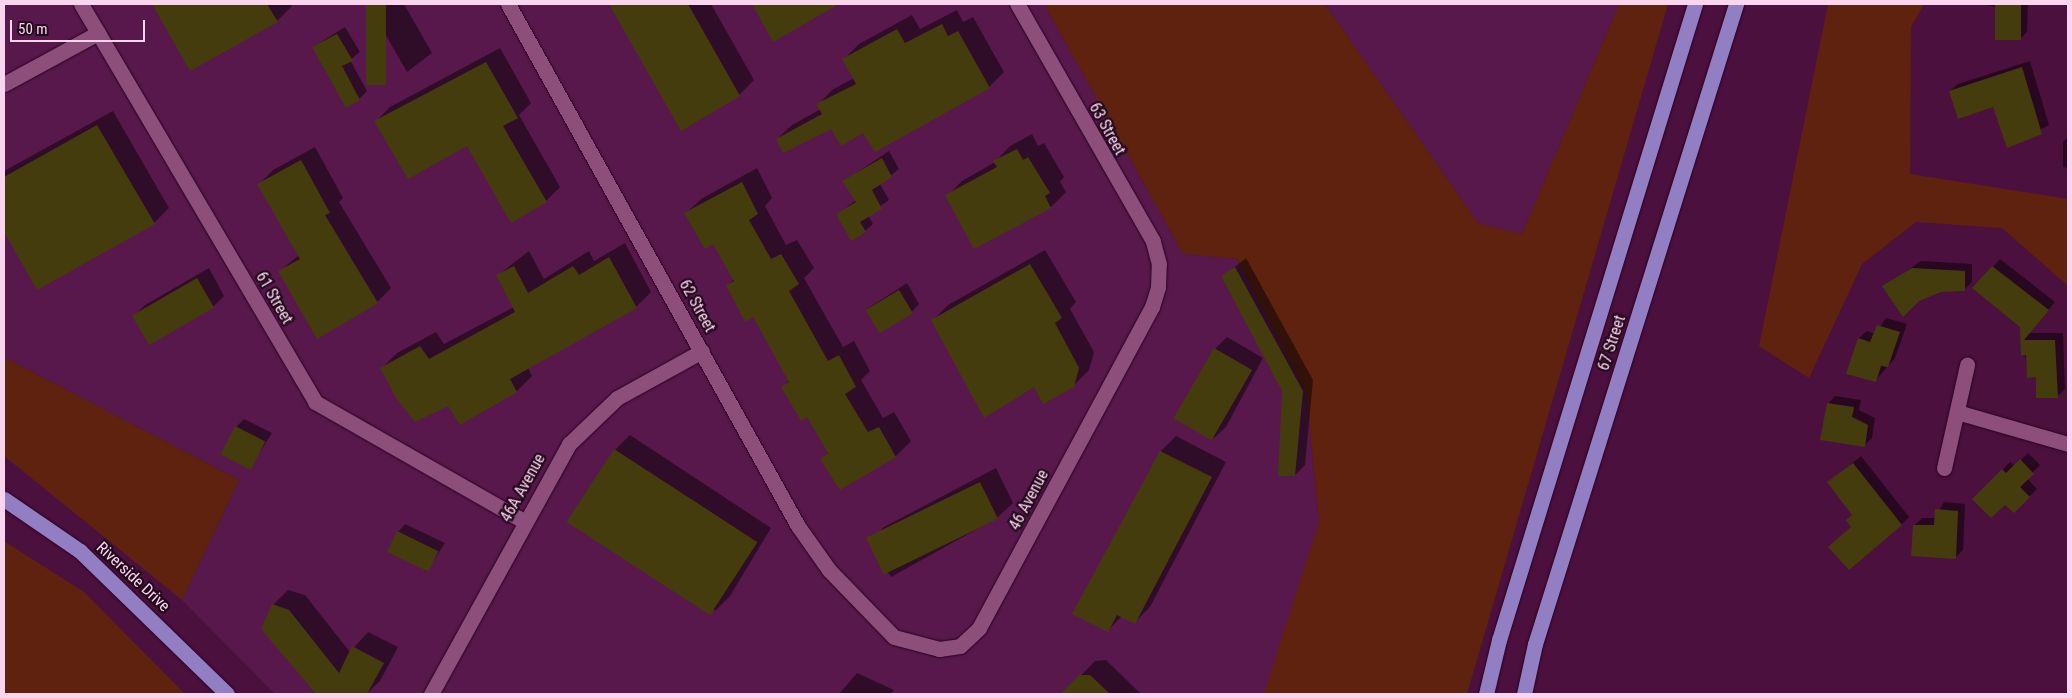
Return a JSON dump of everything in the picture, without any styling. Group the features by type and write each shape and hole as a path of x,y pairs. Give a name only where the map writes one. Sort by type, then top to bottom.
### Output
{"main road":[{"name":"67 Street","path":"1486,694 1499,640 1695,4"},
{"name":"67 Street","path":"1524,694 1535,644 1736,4"},
{"name":"Riverside Drive","path":"4,498 80,551 227,694"}],"street":[{"name":"61 Street","path":"81,4 315,402 524,521"},
{"name":"62 Street","path":"508,4 798,526 829,570 870,615"},
{"name":"63 Street","path":"1018,4 1153,240 1160,272"},
{"path":"4,84 98,33"},
{"name":"46 Avenue","path":"870,615 894,637 920,647 960,646 979,628 1152,307 1160,272"},
{"name":"46A Avenue","path":"431,694 524,521 568,444 595,415 702,351"},
{"path":"1944,468 1967,365"},
{"path":"1957,412 2068,444"}],"shaded area":[{"path":"4,4 1044,4 1183,254 1237,259 1306,392 1319,521 1269,694 275,694 182,600 239,480 4,357"},
{"path":"1044,4 1325,4 1478,223 1522,234 1619,4 1668,4 1467,694 1264,694 1319,521 1306,392 1237,259 1183,254"},
{"path":"1325,4 1619,4 1522,234 1478,223"},
{"path":"1828,4 1924,4 1911,27 1910,174 2068,199 2068,286 2002,228 1916,222 1862,264 1809,378 1759,346"},
{"path":"4,357 239,480 182,600 4,456"},
{"path":"4,541 84,592 185,694 4,694"}],"building":[{"path":"152,4 267,4 278,22 190,71"},
{"path":"366,4 386,4 386,85 366,85"},
{"path":"609,4 688,4 740,96 681,131"},
{"path":"752,4 839,4 773,42"},
{"path":"1995,4 2021,4 2021,40 1995,40"},
{"path":"942,24 948,36 958,31 990,88 875,152 863,133 841,146 831,129 783,153 776,139 822,114 816,104 856,84 842,59 897,29 905,43"},
{"path":"337,34 353,61 342,66 360,100 346,108 312,47"},
{"path":"486,62 518,118 503,126 547,202 511,223 467,146 408,179 374,121"},
{"path":"2022,67 2042,134 2007,148 1993,107 1958,119 1949,91"},
{"path":"97,125 155,224 37,290 4,232 4,177"},
{"path":"1017,149 1023,160 1028,157 1050,193 1045,196 1051,208 974,249 945,195 997,167 993,161"},
{"path":"882,158 892,177 872,190 882,209 860,222 866,232 851,241 836,214 856,202 842,181"},
{"path":"301,160 330,213 325,215 378,303 317,339 278,271 300,259 257,184"},
{"path":"742,182 758,214 749,220 771,259 781,254 799,284 789,291 828,361 839,355 856,387 845,394 868,432 879,427 896,457 840,490 820,459 828,453 807,417 801,421 781,387 789,382 753,317 745,322 726,285 734,281 713,244 705,249 684,213"},
{"path":"609,257 637,308 510,379 517,392 460,425 448,406 415,422 396,398 380,368 420,346 429,359 515,312 496,275 514,266 528,293 573,266 579,275"},
{"path":"1030,264 1062,318 1055,323 1079,368 1074,387 1043,404 1034,387 984,418 931,320"},
{"path":"1992,266 2049,310 2024,340 2055,340 2058,398 2036,398 2036,377 2027,378 2026,355 2021,355 2020,327 1972,288"},
{"path":"1235,267 1303,391 1295,476 1278,476 1282,391 1221,276"},
{"path":"1912,268 1965,271 1965,291 1941,292 1919,301 1903,317 1882,286"},
{"path":"197,278 214,307 149,345 132,316"},
{"path":"899,290 913,313 879,333 866,310"},
{"path":"1877,325 1900,332 1888,367 1881,366 1876,382 1846,374 1858,338 1870,342"},
{"path":"1214,348 1252,370 1212,440 1174,418"},
{"path":"1827,403 1854,407 1852,417 1868,425 1865,447 1820,440"},
{"path":"235,426 265,441 251,470 220,455"},
{"path":"614,449 757,542 710,615 567,522"},
{"path":"1160,451 1212,477 1135,624 1117,615 1108,632 1072,614"},
{"path":"2020,459 2034,474 2020,487 2030,497 2014,513 2005,505 1991,518 1972,499 2002,469 2006,473"},
{"path":"1853,463 1902,525 1849,570 1828,547 1851,527 1846,520 1852,515 1827,482"},
{"path":"980,482 998,519 884,575 866,538"},
{"path":"1935,509 1958,511 1956,559 1911,556 1913,525 1934,525"},
{"path":"397,531 438,551 428,572 387,552"},
{"path":"272,604 289,610 339,673 352,646 384,663 367,694 316,694 261,629"},
{"path":"1079,675 1090,675 1110,694 1061,694"}]}
